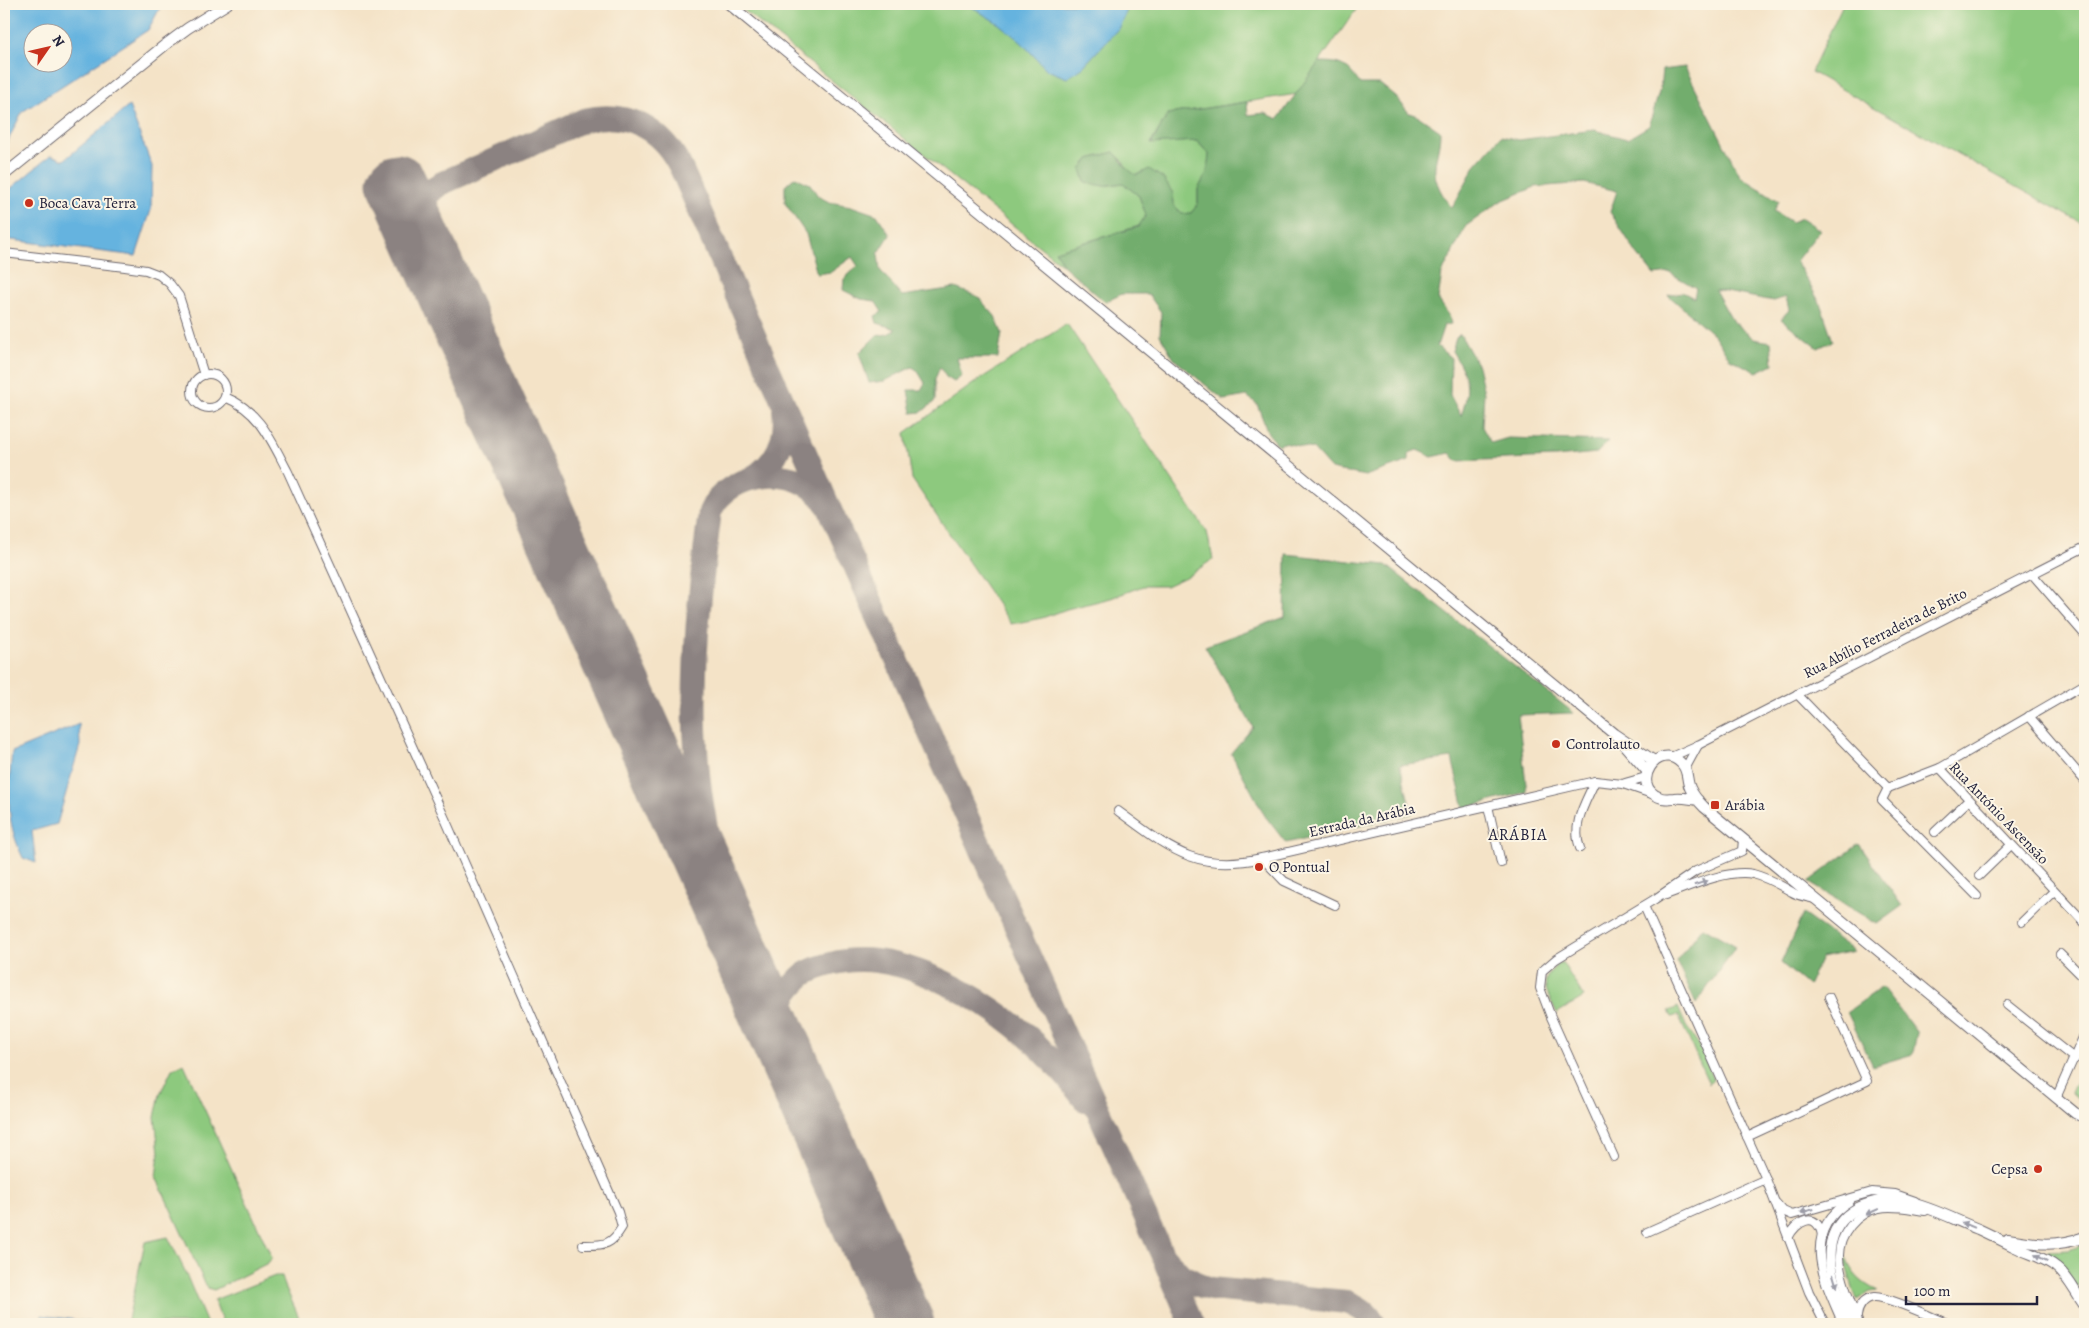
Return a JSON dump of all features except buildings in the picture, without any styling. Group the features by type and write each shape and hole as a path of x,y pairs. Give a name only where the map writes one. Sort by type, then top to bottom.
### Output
{"street":[{"path":"4,175 165,45 226,4"},
{"path":"729,4 1614,734 1654,761"},
{"path":"4,253 132,268 146,270 159,275 170,284 179,296 204,375"},
{"path":"204,375 214,375 222,381 225,397 219,404 209,408 204,407 195,401 192,386 195,381 204,375"},
{"path":"225,397 248,410 258,421 288,472 450,829 618,1212 622,1227 617,1236 606,1245 583,1245"},
{"name":"Rua Abílio Ferradeira de Brito","path":"1671,757 1698,745 2085,547"},
{"path":"2032,574 2085,635"},
{"path":"1940,768 2085,684"},
{"path":"1797,694 1888,788 1882,800 1977,896"},
{"path":"2029,716 2085,781"},
{"path":"1614,734 1646,774"},
{"path":"1674,798 1683,792 1686,773 1698,745"},
{"path":"1652,794 1646,783 1646,774 1654,761 1659,758 1671,757 1680,762 1686,773 1690,789 1698,800 2056,1098 2075,1113 2085,1118"},
{"name":"Rua António Ascensão","path":"1888,788 1940,768 2085,923"},
{"path":"1623,784 1646,774"},
{"path":"1580,848 1576,837 1576,826 1595,781"},
{"name":"Estrada da Arábia","path":"1118,811 1161,843 1181,853 1216,863 1230,863 1262,858 1595,781 1623,784"},
{"path":"1623,784 1663,799 1698,800"},
{"path":"1935,832 1970,800"},
{"path":"1488,806 1501,863"},
{"path":"1614,1156 1551,1018 1540,988 1542,971 1556,958 1644,906 1696,872 1742,851 1743,838"},
{"path":"1979,876 2011,845"},
{"path":"1262,858 1284,881 1335,905"},
{"path":"1655,899 1701,882 1744,874 1758,876 1785,887 1793,893 1816,900"},
{"path":"2022,922 2054,891"},
{"path":"1644,906 1766,1179 1809,1292 1825,1324"},
{"path":"2060,954 2085,979"},
{"path":"1747,1137 1867,1080 1829,997"},
{"path":"2006,1004 2075,1059"},
{"path":"2056,1098 2085,1033"},
{"path":"1647,1232 1766,1179"},
{"path":"1776,1203 1783,1211 1792,1215 1872,1192 1908,1197 1937,1212"},
{"path":"1843,1324 1823,1278 1819,1249 1822,1235 1836,1212 1858,1196"},
{"path":"1856,1323 1831,1268 1829,1249 1833,1234 1840,1223 1853,1210 1862,1205 1884,1200 1908,1202 1937,1212 1999,1238 2055,1266 2068,1280 2085,1306"},
{"path":"1788,1238 1798,1224 1810,1220 1820,1228 1822,1235"},
{"path":"1999,1238 2043,1245 2085,1238"},
{"path":"1856,1323 1858,1311 1863,1302 1877,1297 1949,1324"}],"green space":[{"path":"736,4 1360,4 1297,94 1168,114 1151,143 1197,141 1209,154 1207,173 1198,189 1198,204 1191,213 1183,214 1174,205 1173,193 1128,171 1123,161 1114,152 1089,159 1103,186 1123,183 1139,196 1146,215 1139,226 1056,251 1064,266"},
{"path":"1843,4 2085,4 2085,225 1811,72"},
{"path":"1319,62 1343,66 1360,84 1380,84 1397,98 1409,113 1418,116 1440,131 1435,172 1437,183 1452,208 1476,164 1501,136 1519,140 1594,130 1627,139 1649,126 1660,89 1662,70 1685,67 1740,176 1779,201 1774,211 1791,222 1802,218 1820,230 1796,261 1820,303 1833,341 1818,348 1781,319 1789,310 1786,297 1774,301 1715,290 1733,322 1754,339 1771,342 1773,364 1757,372 1730,359 1714,335 1668,295 1682,292 1694,298 1696,288 1670,273 1654,275 1637,254 1610,212 1617,191 1584,183 1535,187 1501,201 1466,226 1442,273 1438,299 1449,315 1451,324 1444,325 1437,346 1451,358 1450,395 1461,416 1466,397 1466,382 1462,368 1452,351 1456,338 1460,334 1478,366 1484,393 1482,427 1491,443 1508,438 1608,441 1597,453 1556,457 1457,461 1450,453 1432,457 1417,450 1409,453 1409,461 1365,476 1331,469 1313,449 1284,443 1278,445 1268,433 1257,404 1247,396 1224,400 1174,359 1160,335 1161,312 1148,294 1122,294 1105,302 1064,266 1055,251 1138,227 1146,215 1139,196 1123,183 1103,186 1085,182 1081,169 1089,159 1114,152 1127,168 1137,175 1149,169 1163,178 1173,193 1174,205 1182,214 1191,213 1198,204 1198,189 1207,173 1209,154 1197,141 1151,144 1168,114 1247,102 1248,115 1265,113 1278,119"},
{"path":"795,177 810,184 818,196 829,202 851,206 877,215 890,235 878,254 880,270 902,296 955,288 977,296 995,316 1002,333 998,358 957,358 962,376 954,382 946,377 940,367 935,379 935,401 922,412 912,413 908,390 921,390 925,383 917,370 912,367 885,381 869,383 859,353 876,336 888,334 896,329 877,323 875,316 882,312 875,301 861,299 843,290 844,279 858,266 852,257 831,272 817,274 806,234 785,203 785,186"},
{"path":"1067,324 1207,532 1213,559 1190,575 1166,586 1143,586 1111,598 1067,609 1042,618 1011,624 912,479 905,433 977,381"},
{"path":"1286,554 1386,565 1574,713 1518,715 1527,792 1464,808 1452,758 1400,765 1412,814 1286,843 1265,816 1231,753 1253,727 1205,646 1285,617"},
{"path":"1859,844 1902,906 1877,924 1808,882"},
{"path":"1803,914 1854,951 1821,958 1808,986 1781,963"},
{"path":"1703,927 1736,946 1696,1004 1676,961"},
{"path":"1562,962 1584,997 1557,1013 1549,998 1546,980 1554,968"},
{"path":"1882,987 1917,1033 1913,1054 1873,1066 1847,1012"},
{"path":"1678,1007 1686,1026 1699,1045 1713,1077 1709,1084 1678,1015 1672,1017 1669,1011"},
{"path":"2085,1063 2085,1105 2072,1093"},
{"path":"184,1064 272,1258 268,1263 214,1290 207,1288 156,1177 159,1153 155,1117 160,1094 172,1069"},
{"path":"168,1237 184,1269 207,1324 127,1324 145,1242"},
{"path":"2085,1245 2085,1270 2079,1288 2047,1256 2048,1251 2068,1250"},
{"path":"1845,1254 1853,1272 1866,1284 1878,1291 1869,1292 1857,1300 1846,1266"},
{"path":"275,1276 282,1276 302,1324 223,1324 214,1300"}],"water":[{"path":"4,4 160,4 161,6 148,30 22,112 4,149"},
{"path":"967,4 1130,4 1118,29 1081,69 1067,78 1047,70 1021,42 999,24"},
{"path":"129,106 152,166 151,210 136,256 4,239 4,194 51,155 64,160"},
{"path":"79,724 80,745 57,824 32,831 36,863 23,858 13,831 9,806 12,752"},
{"path":"42,1315 90,1322 90,1324 40,1324"}],"taxiway":[{"path":"418,230 417,216 419,209 429,193 440,184 584,120 615,118 629,121 642,126 665,143 682,170 831,512 1163,1256 1180,1274 1199,1285 1211,1289 1347,1302 1362,1310 1374,1324"},
{"path":"750,479 767,466 778,450 784,431 784,410"},
{"path":"725,916 708,839 697,762 695,731 697,637 702,574 710,512 719,498 732,487 748,480 765,476 783,477 799,481 814,489 825,502"},
{"path":"779,1042 778,1015 780,1007 793,985 803,975 831,964 857,960 884,962 912,969 940,980 993,1010 1016,1026 1035,1043 1085,1100"},
{"path":"1166,1264 1192,1324"}],"runway":[{"path":"397,183 725,916 905,1324"}],"place":[{"name":"Boca Cava Terra","path":"29,203"},
{"name":"Controlauto","path":"1556,744"},
{"name":"Arábia","path":"1715,805"},
{"name":"O Pontual","path":"1259,867"},
{"name":"Cepsa","path":"2038,1169"}],"district":[{"name":"ARÁBIA","path":"1518,835"}]}
